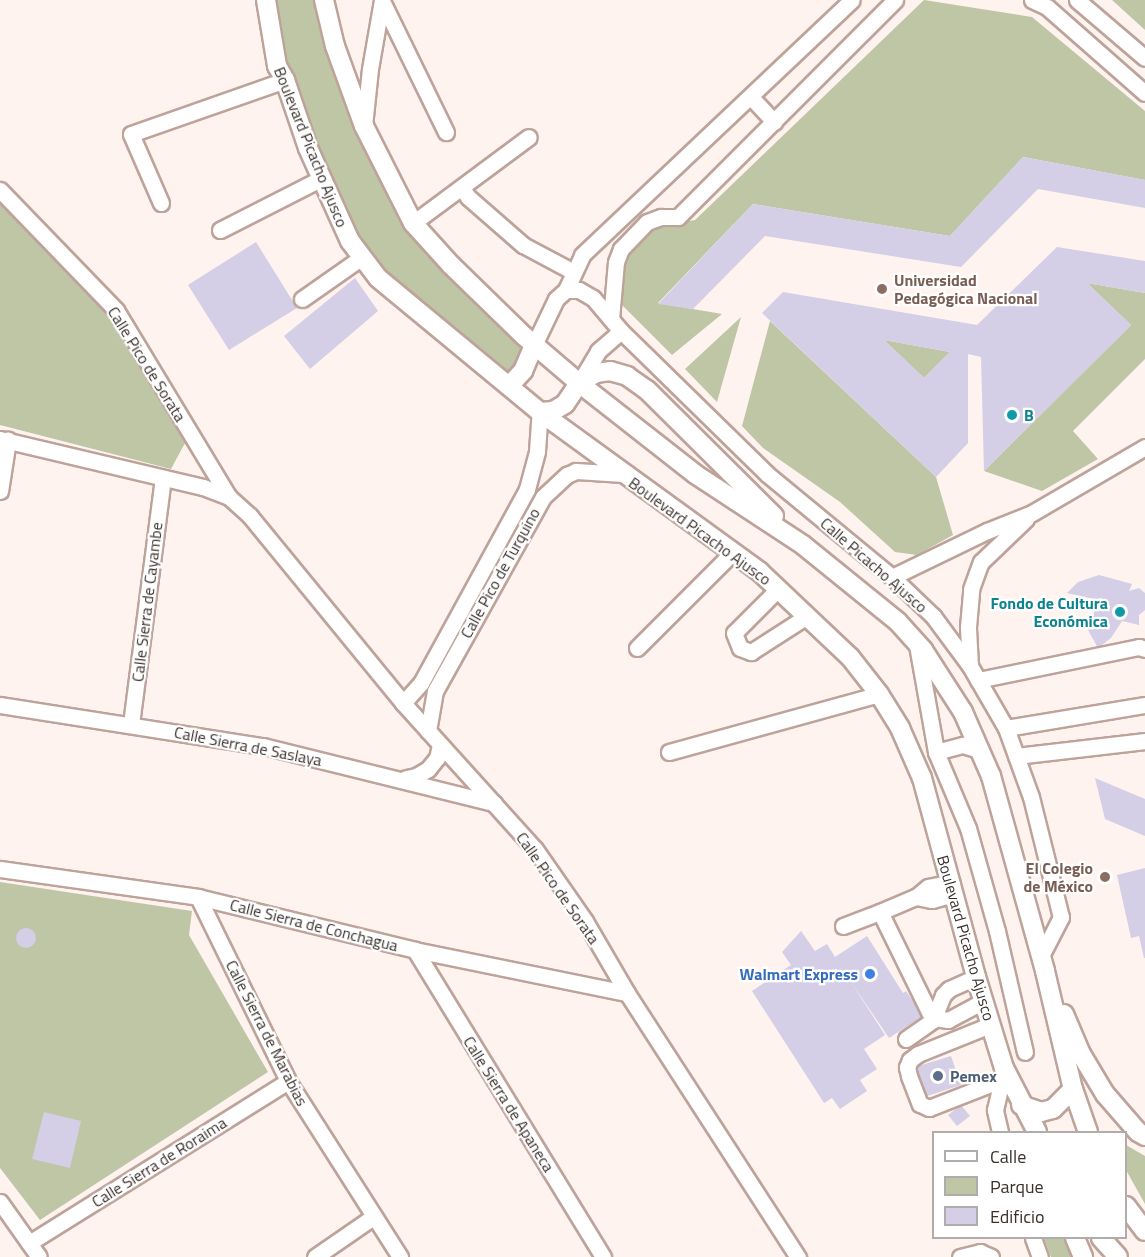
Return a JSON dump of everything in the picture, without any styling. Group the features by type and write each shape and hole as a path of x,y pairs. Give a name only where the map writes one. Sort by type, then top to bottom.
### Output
{"main road":[{"name":"Boulevard Picacho Ajusco","path":"266,0 277,66 285,80 322,178 350,241 378,278 540,412 733,552 778,589 850,657 879,694 900,728 922,778 1003,1074 1036,1131"},
{"path":"324,0 335,46 364,126 414,223 451,265 534,345 579,383 695,474 803,545 898,622 917,643 963,712 991,776 1043,964 1073,1089 1088,1131"},
{"path":"509,386 523,371 534,345"},
{"path":"540,412 553,411 565,404 579,383 596,373 610,371 627,376 647,390 803,545"},
{"path":"1043,964 1081,1054 1105,1094 1145,1136"},
{"path":"1021,1105 1041,1112 1053,1110 1073,1089"},
{"path":"1127,1208 1145,1231"},
{"path":"1075,1239 1083,1257"},
{"path":"1102,1239 1118,1257"}],"street":[{"path":"534,345 556,299 566,290 582,255 852,0"},
{"path":"579,383 616,325 616,262 621,249 647,222 678,217 895,0"},
{"path":"1032,0 1047,7 1145,93"},
{"path":"1077,0 1145,58"},
{"path":"364,126 370,69 382,1"},
{"path":"382,1 446,132"},
{"path":"162,203 130,134 285,80"},
{"path":"751,97 774,122"},
{"path":"414,223 529,137"},
{"path":"220,230 322,178"},
{"path":"462,188 468,197 523,246 573,271"},
{"name":"Calle Pico de Sorata","path":"0,190 116,310 229,497 250,516 403,703 535,849 585,921 627,993 798,1257"},
{"path":"590,248 606,250 616,262"},
{"path":"302,299 362,257"},
{"name":"Calle Picacho Ajusco","path":"566,290 579,290 593,298 616,325 767,474 892,577 933,616 970,666 1006,728 1031,797 1061,917 1043,964"},
{"name":"Calle Pico de Turquino","path":"403,703 421,682 523,496 537,451 540,412"},
{"path":"0,491 4,440"},
{"name":"Calle Pico de Sorata","path":"4,440 202,487 229,497"},
{"path":"892,577 987,531 1032,513 1142,446"},
{"name":"Calle Pico de Turquino","path":"428,731 435,691 543,497 567,475 576,471 623,474"},
{"name":"Calle Sierra de Cayambe","path":"131,724 163,479"},
{"path":"970,666 968,627 971,589 981,562 1032,513"},
{"path":"637,648 733,552"},
{"path":"778,589 734,633 740,648 751,652 807,616"},
{"path":"917,643 936,752 968,828 997,931 1025,1052"},
{"path":"978,680 1139,647 1145,649"},
{"path":"669,752 879,694"},
{"name":"Calle Sierra de Saslaya","path":"0,705 263,746 403,778 494,802"},
{"path":"1006,728 1145,705"},
{"path":"1016,756 1145,741"},
{"path":"403,778 416,776 428,769 437,758 440,745"},
{"path":"936,752 963,746 979,750"},
{"name":"Calle Sierra de Conchagua","path":"0,869 198,897 415,950 627,993"},
{"path":"843,926 916,897 928,887 953,888"},
{"name":"Calle Sierra de Marabias","path":"198,897 288,1081 400,1257"},
{"path":"880,912 934,1019"},
{"name":"Calle Sierra de Apaneca","path":"415,950 603,1257"},
{"path":"906,1039 934,1019 943,995 976,977"},
{"path":"934,1019 948,1020 983,1000"},
{"path":"990,1025 918,1054 910,1060 907,1067 909,1076 920,1104 929,1108 1003,1074"},
{"path":"999,1131 995,1110 1003,1074"},
{"name":"Calle Sierra de Roraima","path":"29,1243 288,1081"},
{"path":"0,1202 5,1217 39,1257"},
{"path":"315,1257 373,1217"},
{"path":"1033,1239 1040,1257"},
{"path":"960,1257 980,1252 991,1257"}],"green space":[{"path":"268,0 323,0 413,225 530,347 504,382 381,276 353,239 280,66"},
{"path":"924,0 1032,17 1145,111 1145,180 1023,157 950,236 753,204 658,303 722,314 672,355 620,303 620,275 627,251 649,228 695,220"},
{"path":"1112,0 1145,0 1145,30"},
{"path":"0,202 105,311 185,443 171,469 0,425"},
{"path":"1087,283 1145,293 1145,359 1073,431 1098,459 1042,491 984,471 1131,325"},
{"path":"741,317 717,402 685,369"},
{"path":"770,321 936,477 953,535 917,555 895,552 840,502 763,448 742,426"},
{"path":"884,340 950,352 924,378"},
{"path":"0,882 192,911 189,935 268,1072 40,1220 0,1168"},
{"path":"1127,1146 1145,1156 1145,1204 1127,1172"},
{"path":"1044,1239 1065,1239 1074,1257 1051,1257"}],"building":[{"path":"1023,157 1145,180 1145,208 1038,189 961,267 765,236 693,309 658,304 753,204 950,236"},
{"path":"256,242 297,308 229,350 188,285"},
{"path":"1057,247 1145,261 1145,293 1087,283 1131,325 984,471 981,357 968,354 968,443 936,477 762,313 783,292 977,325","holes":["884,340 950,352 924,378"]},
{"path":"355,278 378,311 310,369 284,336"},
{"name":"Fondo de Cultura Económica","path":"1099,575 1132,584 1129,591 1139,588 1145,593 1145,610 1139,615 1139,625 1122,621 1111,638 1098,648 1084,623 1093,616 1098,600 1067,593 1078,582"},
{"path":"1095,778 1145,799 1145,836 1105,819"},
{"path":"1145,868 1144,958 1139,936 1131,938 1117,875"},
{"path":"22,928 30,928 36,934 36,942 30,948 22,948 16,942 16,934"},
{"path":"801,931 815,951 827,944 835,957 867,936 903,993 906,991 923,1016 889,1038 851,982 885,1035 864,1049 877,1069 860,1080 867,1091 840,1109 832,1098 824,1103 752,991 791,965 782,952"},
{"name":"Pemex","path":"951,1056 961,1085 924,1097 915,1067"},
{"name":"Pemex","path":"961,1105 970,1116 957,1126 948,1115"},
{"path":"44,1112 81,1121 70,1168 32,1159"}],"place":[{"name":"Universidad Pedagógica Nacional","path":"882,289"},
{"name":"B","path":"1012,415"},
{"name":"Fondo de Cultura Económica","path":"1120,612"},
{"name":"El Colegio de México","path":"1105,877"},
{"name":"Walmart Express","path":"870,974"},
{"name":"Pemex","path":"938,1076"}]}
